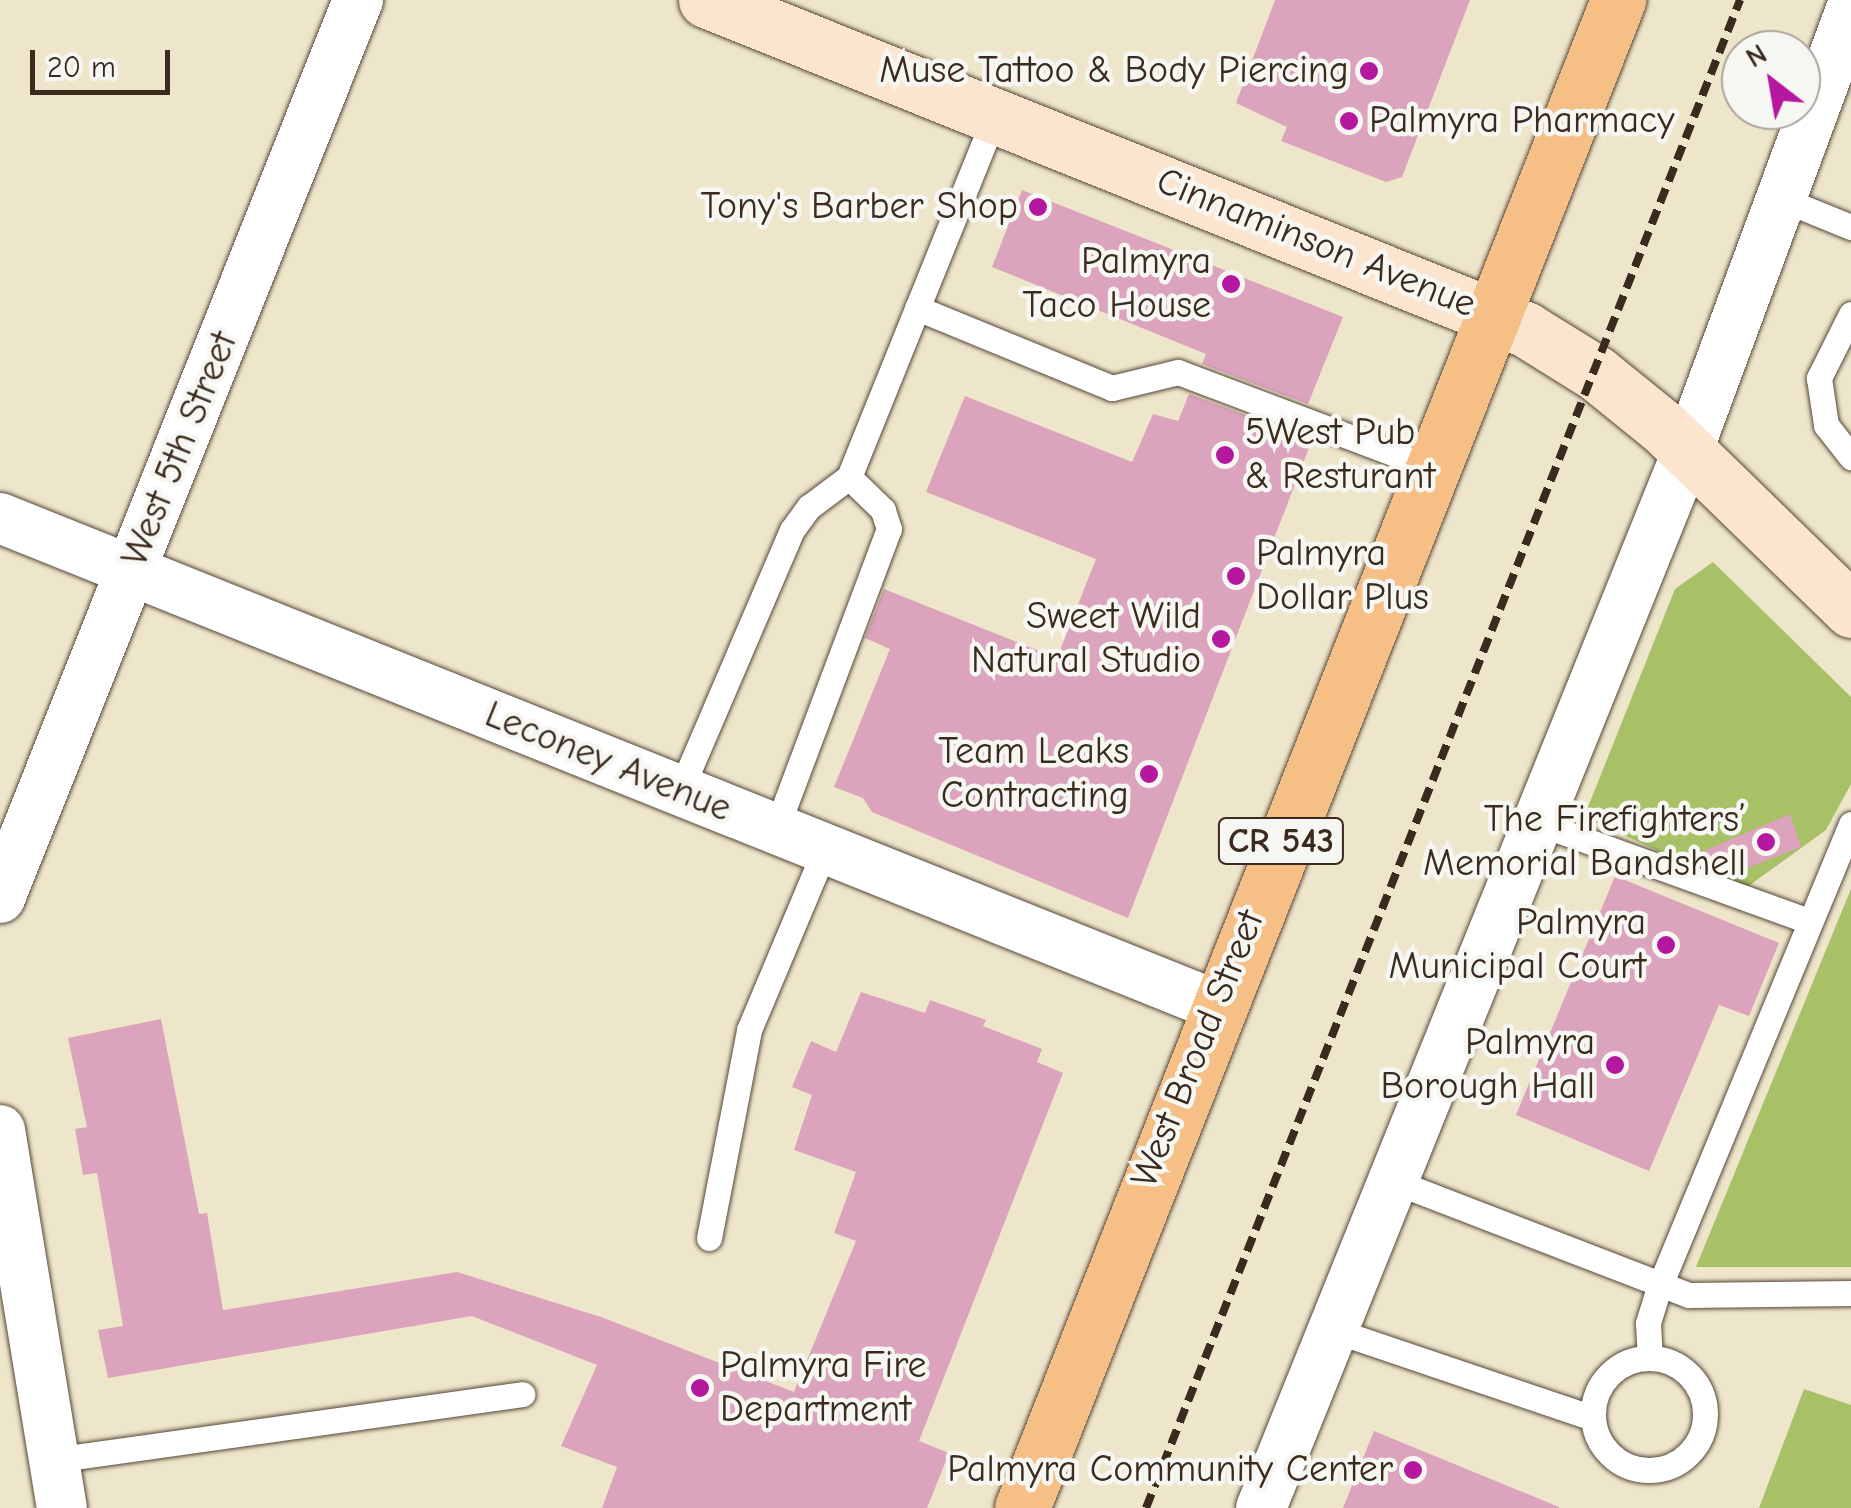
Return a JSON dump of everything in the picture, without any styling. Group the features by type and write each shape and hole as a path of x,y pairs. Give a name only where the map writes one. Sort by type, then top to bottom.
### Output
{"main road":[{"name":"CR 543","path":"1490,313 1618,0"},
{"name":"West Broad Street","path":"1022,1508 1215,1005 1490,313"}],"street":[{"name":"West 5th Street","path":"0,898 358,0"},
{"name":"Cinnaminson Avenue","path":"706,0 1490,313 1596,373 1843,590"},
{"path":"1261,1508 1688,450 1777,196 1851,10"},
{"name":"Leconey Avenue","path":"0,518 1215,1005"},
{"path":"0,1130 8,1233 58,1484"}],"lane":[{"path":"680,791 792,530 809,506 849,477 996,115"},
{"path":"1777,196 1851,226"},
{"path":"917,308 1112,388 1178,372 1429,467"},
{"path":"1851,314 1819,378 1826,425 1851,457"},
{"path":"776,829 889,529 884,510 849,477"},
{"path":"1538,823 1808,921"},
{"path":"1650,1358 1648,1323 1660,1284 1851,824"},
{"path":"709,1238 748,1030 825,849"},
{"path":"1394,1182 1690,1295 1851,1293"},
{"path":"1333,1330 1593,1418"},
{"path":"1650,1358 1685,1370 1698,1384 1706,1420 1690,1454 1658,1470 1638,1470 1607,1452 1593,1418 1594,1400 1614,1369 1650,1358"},
{"path":"58,1484 522,1394"}],"green space":[{"path":"1713,562 1851,697 1851,784 1826,830 1743,890 1584,817 1675,589"},
{"path":"1851,889 1851,1267 1696,1267"},
{"path":"1804,1389 1851,1405 1851,1508 1759,1508"}],"building":[{"path":"1275,0 1470,0 1402,177 1386,182 1281,141 1287,127 1236,103"},
{"path":"1022,190 1343,317 1308,404 1202,364 1206,354 992,267"},
{"path":"1189,394 1312,440 1128,918 872,812 863,798 834,787 890,649 865,638 884,589 1057,658 1096,559 926,492 965,396 1132,462 1153,414 1178,421"},
{"name":"The Firefighters’ Memorial Bandshell","path":"1790,814 1801,847 1729,875 1685,859"},
{"name":"Palmyra Borough Hall","path":"1615,876 1779,943 1749,1016 1719,1005 1649,1171 1516,1115"},
{"path":"861,992 925,1013 930,1000 986,1020 983,1026 1042,1049 1037,1062 1063,1073 919,1441 949,1453 927,1508 602,1508 617,1467 561,1446 597,1365 472,1316 108,1378 98,1330 123,1326 97,1173 83,1175 75,1129 87,1127 68,1038 161,1019 199,1214 207,1213 223,1310 457,1272 601,1317 794,1392 856,1241 834,1233 856,1172 794,1150 812,1095 792,1087 811,1041 836,1052"},
{"name":"Palmyra Community Center","path":"1374,1431 1559,1507 1559,1508 1343,1508"}],"railway":[{"path":"1146,1508 1740,0"}],"place":[{"name":"Muse Tattoo & Body Piercing","path":"1369,71"},
{"name":"Palmyra Pharmacy","path":"1349,121"},
{"name":"Tony's Barber Shop","path":"1038,207"},
{"name":"Palmyra Taco House","path":"1231,284"},
{"name":"5West Pub & Resturant","path":"1225,455"},
{"name":"Palmyra Dollar Plus","path":"1236,576"},
{"name":"Sweet Wild Natural Studio","path":"1221,639"},
{"name":"Team Leaks Contracting","path":"1149,774"},
{"name":"The Firefighters’ Memorial Bandshell","path":"1766,842"},
{"name":"Palmyra Municipal Court","path":"1666,945"},
{"name":"Palmyra Borough Hall","path":"1615,1065"},
{"name":"Palmyra Fire Department","path":"700,1388"},
{"name":"Palmyra Community Center","path":"1413,1470"}]}
